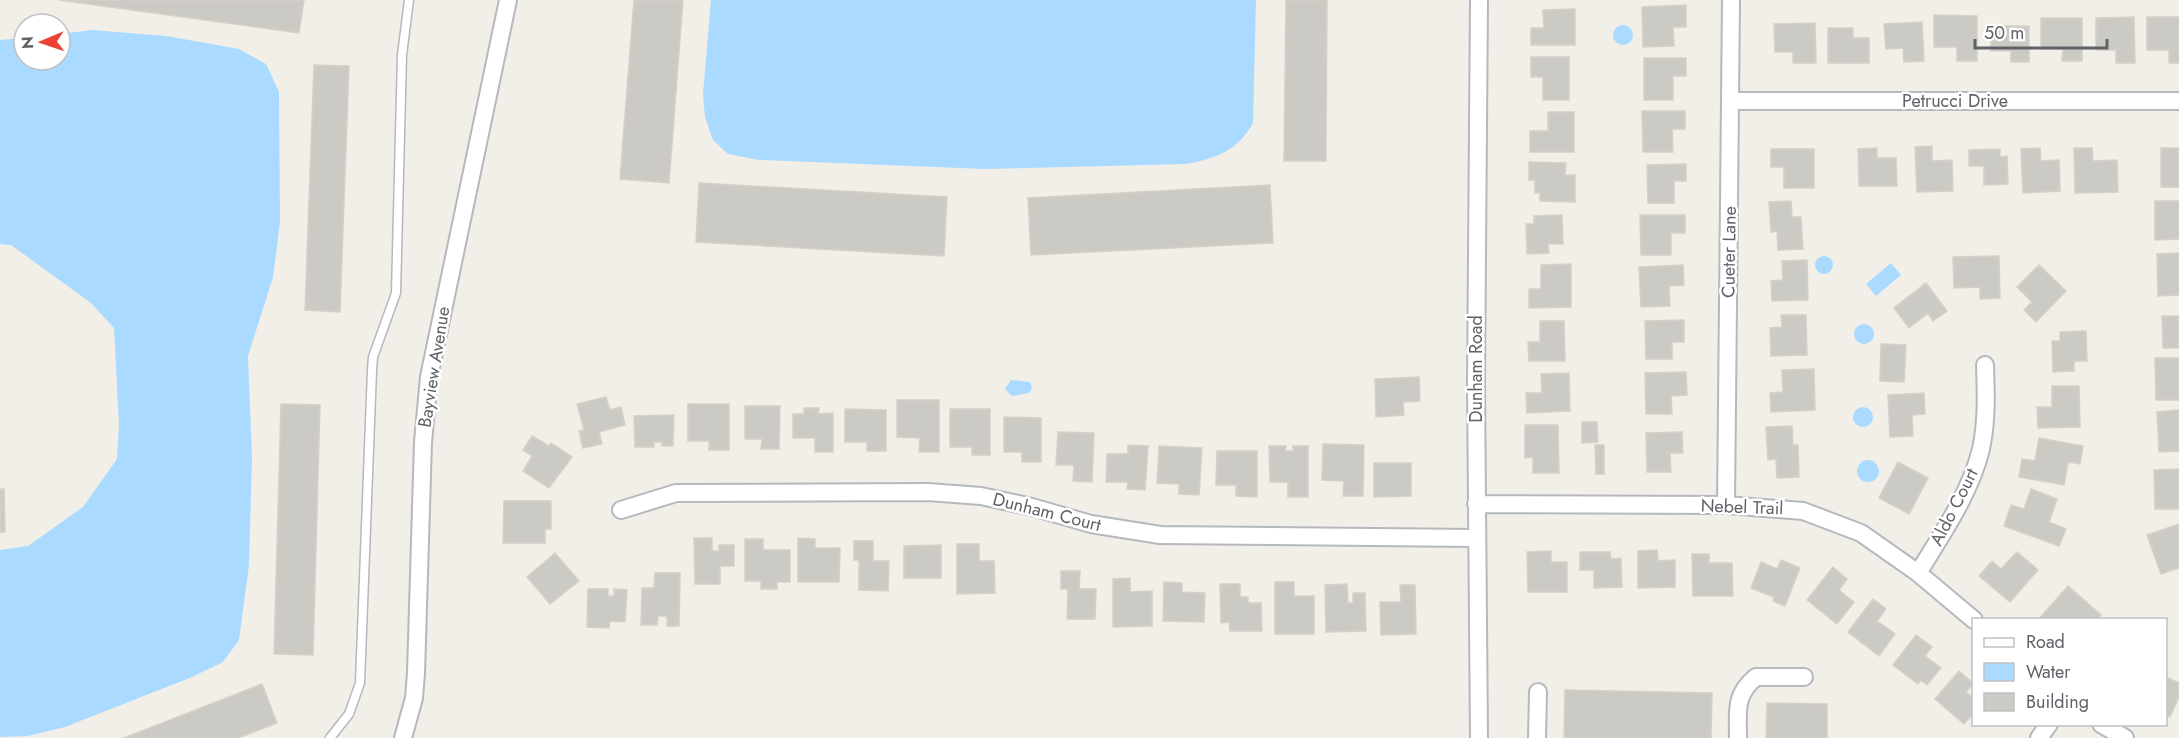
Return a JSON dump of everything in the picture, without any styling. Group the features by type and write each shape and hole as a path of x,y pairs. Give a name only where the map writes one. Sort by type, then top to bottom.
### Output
{"street":[{"name":"Bayview Avenue","path":"403,738 414,698 416,673 423,442 429,377 508,0"},
{"name":"Dunham Road","path":"1479,0 1476,504 1479,738"},
{"name":"Cueter Lane","path":"1726,505 1731,0"},
{"name":"Petrucci Drive","path":"1731,101 2179,101"},
{"name":"Aldo Court","path":"1918,573 1955,513 1974,471 1984,429 1985,365"},
{"name":"Dunham Court","path":"621,510 676,493 928,492 981,496 1032,507 1091,524 1161,535 1476,538"},
{"name":"Nebel Trail","path":"1476,504 1726,505 1779,507 1823,516 1861,533 1918,573 1972,618"},
{"path":"1738,738 1738,702 1743,687 1756,676 1804,677"},
{"path":"1537,738 1538,692"},
{"path":"2104,726 2125,738"}],"lane":[{"path":"330,738 348,714 360,682 372,370 373,357 396,294 401,77 409,0"}],"water":[{"path":"711,0 1256,0 1253,123 1247,133 1225,152 1186,164 985,169 759,160 728,154 713,140 705,117 703,94"},
{"path":"1623,25 1630,28 1633,35 1630,42 1623,45 1616,42 1613,35 1616,28"},
{"path":"92,30 166,36 239,49 266,64 279,92 280,222 273,277 248,356 252,457 249,565 239,640 223,662 192,677 65,727 28,736 0,737 0,550 28,546 83,507 117,459 119,424 114,328 91,303 11,245 0,244 0,40 12,39 12,72 72,72 72,32"},
{"path":"1820,256 1828,256 1833,261 1831,272 1820,274 1815,269 1815,261"},
{"path":"1891,263 1901,275 1876,296 1866,284"},
{"path":"1864,324 1871,327 1874,334 1871,341 1864,344 1857,341 1854,334 1857,327"},
{"path":"1011,380 1030,382 1032,388 1029,393 1012,396 1005,389"},
{"path":"1863,407 1870,410 1873,417 1870,424 1863,427 1856,424 1853,417 1856,410"},
{"path":"1868,460 1876,463 1879,471 1876,479 1868,482 1860,479 1857,471 1860,463"}],"building":[{"path":"59,0 304,0 299,33"},
{"path":"634,0 683,0 669,183 620,179"},
{"path":"1286,0 1327,0 1326,161 1284,161"},
{"path":"1686,5 1686,27 1673,27 1674,46 1643,47 1642,7"},
{"path":"1575,9 1575,45 1531,45 1531,28 1544,28 1543,10"},
{"path":"1934,15 1977,16 1977,61 1957,61 1957,47 1934,47"},
{"path":"2134,17 2135,63 2116,63 2116,50 2096,50 2096,18"},
{"path":"2147,17 2179,17 2179,63 2169,63 2169,50 2147,50"},
{"path":"2041,18 2082,18 2082,61 2062,61 2063,49 2041,49"},
{"path":"1922,22 1924,61 1904,62 1903,48 1886,49 1884,24"},
{"path":"1815,23 1816,63 1793,63 1793,52 1775,52 1774,24"},
{"path":"1991,26 2029,26 2029,62 2011,62 2011,51 1991,51"},
{"path":"1828,28 1853,28 1853,38 1869,38 1869,63 1828,63"},
{"path":"1531,57 1569,57 1569,100 1543,100 1543,77 1531,77"},
{"path":"1644,58 1686,58 1686,76 1673,76 1673,100 1644,100"},
{"path":"314,65 349,66 340,312 305,310"},
{"path":"1642,111 1685,111 1685,129 1672,129 1673,152 1643,152"},
{"path":"1548,112 1574,112 1574,152 1530,152 1530,131 1548,131"},
{"path":"1932,146 1932,161 1952,160 1953,191 1917,192 1915,147"},
{"path":"1877,148 1877,158 1896,158 1897,186 1859,186 1858,149"},
{"path":"2040,148 2041,161 2059,160 2060,191 2023,193 2021,149"},
{"path":"2074,148 2092,148 2093,161 2117,160 2118,192 2075,193"},
{"path":"2161,148 2179,148 2179,187 2161,187"},
{"path":"1771,149 1814,149 1814,188 1784,188 1784,167 1771,167"},
{"path":"2000,149 2000,157 2007,156 2008,184 1984,185 1984,166 1969,166 1969,150"},
{"path":"1529,162 1566,163 1565,175 1575,175 1575,202 1540,201 1540,193 1535,193 1535,180 1529,180"},
{"path":"1686,164 1686,181 1674,181 1674,203 1648,203 1647,165"},
{"path":"699,183 947,197 944,256 696,242"},
{"path":"1270,185 1273,243 1031,255 1028,198"},
{"path":"1791,201 1792,217 1801,217 1803,249 1778,250 1777,231 1771,232 1769,202"},
{"path":"2155,201 2179,201 2179,239 2155,240"},
{"path":"1562,215 1563,244 1548,244 1549,253 1527,254 1526,224 1534,224 1534,216"},
{"path":"1640,215 1685,215 1685,233 1671,233 1671,255 1641,255"},
{"path":"2179,253 2179,295 2158,296 2157,254"},
{"path":"1999,256 2000,298 1980,299 1980,287 1954,288 1953,257"},
{"path":"1807,260 1808,300 1772,301 1771,281 1783,280 1782,261"},
{"path":"1571,264 1571,307 1529,308 1529,289 1541,289 1541,265"},
{"path":"1683,265 1684,285 1669,286 1670,306 1641,307 1639,267"},
{"path":"2039,265 2066,291 2036,322 2024,310 2032,302 2017,287"},
{"path":"1926,283 1947,311 1933,321 1928,313 1909,328 1894,308"},
{"path":"1781,315 1806,315 1807,355 1771,356 1770,328 1782,327"},
{"path":"2162,316 2179,316 2179,348 2163,348"},
{"path":"1684,320 1684,342 1672,342 1672,359 1646,359 1645,321"},
{"path":"1540,321 1564,321 1565,361 1529,361 1528,342 1540,342"},
{"path":"2086,331 2087,361 2074,361 2074,371 2053,372 2052,341 2060,341 2060,332"},
{"path":"1881,344 1906,345 1904,382 1880,381"},
{"path":"2155,358 2179,358 2179,400 2156,400"},
{"path":"1814,369 1815,410 1771,412 1770,393 1783,392 1782,370"},
{"path":"1686,372 1687,395 1671,396 1672,414 1646,414 1645,373"},
{"path":"1569,373 1570,411 1527,413 1526,393 1542,393 1541,374"},
{"path":"1419,377 1420,401 1403,402 1404,415 1376,417 1375,379"},
{"path":"2052,386 2079,386 2080,427 2038,428 2037,407 2052,407"},
{"path":"1924,393 1925,414 1912,415 1913,436 1890,437 1888,395"},
{"path":"606,397 610,410 621,407 625,425 599,432 602,444 583,448 579,431 584,430 577,404"},
{"path":"897,400 939,400 939,452 919,452 920,438 897,437"},
{"path":"281,404 320,405 313,655 274,654"},
{"path":"688,404 729,404 729,450 709,450 709,441 688,441"},
{"path":"745,406 780,406 779,449 761,449 762,439 745,439"},
{"path":"804,408 819,408 818,414 833,413 833,452 815,452 815,438 793,438 793,414 804,414"},
{"path":"845,409 886,410 886,451 867,451 867,442 845,442"},
{"path":"950,409 990,409 990,455 972,455 972,447 950,447"},
{"path":"2179,410 2179,451 2159,452 2157,412"},
{"path":"674,415 673,446 662,446 662,442 654,442 654,447 635,447 634,416"},
{"path":"1004,417 1041,418 1041,462 1022,462 1022,452 1004,452"},
{"path":"1582,422 1597,422 1598,442 1582,443"},
{"path":"1525,425 1558,425 1559,473 1533,473 1533,457 1525,458"},
{"path":"1792,426 1793,445 1798,445 1799,477 1777,478 1776,459 1768,460 1766,427"},
{"path":"1058,432 1094,433 1092,482 1073,481 1074,465 1056,465"},
{"path":"1682,432 1683,453 1670,453 1671,472 1647,472 1646,433"},
{"path":"532,436 549,446 551,443 572,457 549,488 523,471 532,456 523,450"},
{"path":"2039,438 2083,446 2080,464 2068,462 2064,485 2019,477 2022,459 2035,461"},
{"path":"1323,444 1364,445 1363,496 1343,496 1344,481 1322,480"},
{"path":"1128,445 1148,446 1145,490 1127,489 1128,482 1106,482 1107,454 1128,454"},
{"path":"1595,445 1604,445 1604,474 1596,474"},
{"path":"1159,446 1202,448 1199,495 1179,494 1179,484 1157,483"},
{"path":"1269,446 1286,446 1285,451 1293,451 1293,446 1308,446 1308,497 1288,497 1288,482 1270,482"},
{"path":"1217,451 1257,451 1257,497 1236,496 1236,485 1216,485"},
{"path":"1898,462 1928,478 1909,514 1879,498"},
{"path":"1374,463 1411,463 1411,496 1374,497"},
{"path":"2179,469 2179,509 2155,509 2154,470"},
{"path":"0,489 4,489 5,532 0,532"},
{"path":"2031,489 2057,499 2049,522 2066,529 2059,546 2004,526 2011,505 2024,509"},
{"path":"504,501 551,501 551,529 545,529 545,543 503,543"},
{"path":"2179,524 2179,568 2161,574 2147,535"},
{"path":"694,538 712,538 712,551 719,551 719,545 734,545 734,566 720,566 720,584 695,584"},
{"path":"798,538 815,539 815,548 840,548 839,582 798,582"},
{"path":"745,539 763,539 763,550 790,550 790,582 777,582 777,589 761,589 761,581 745,581"},
{"path":"854,541 873,541 873,561 889,561 888,591 859,590 859,560 854,560"},
{"path":"957,544 979,544 979,561 994,561 995,593 957,594"},
{"path":"941,545 941,578 904,578 904,546"},
{"path":"1657,550 1658,561 1675,560 1675,587 1638,588 1638,551"},
{"path":"1551,551 1551,562 1567,562 1567,592 1528,592 1527,552"},
{"path":"1580,552 1610,552 1611,559 1621,558 1622,587 1594,588 1594,570 1580,570"},
{"path":"2017,552 2038,570 2010,602 1979,576 1992,561 2001,569"},
{"path":"555,553 579,581 550,604 527,577"},
{"path":"1692,554 1709,554 1709,563 1732,563 1733,596 1693,596"},
{"path":"1781,560 1800,568 1785,606 1773,601 1774,597 1751,588 1761,562 1777,569"},
{"path":"1833,567 1847,579 1839,590 1854,602 1837,624 1807,600"},
{"path":"1061,571 1080,571 1079,589 1096,589 1095,619 1067,619 1068,589 1061,589"},
{"path":"655,573 680,573 679,626 667,626 667,616 658,616 657,625 641,625 642,588 654,588"},
{"path":"1130,578 1130,592 1152,591 1152,626 1113,627 1113,579"},
{"path":"1164,582 1182,583 1182,592 1205,593 1204,622 1163,621"},
{"path":"1275,582 1294,582 1294,596 1314,596 1314,634 1275,634"},
{"path":"1220,584 1240,584 1240,597 1248,597 1248,603 1261,603 1262,631 1230,631 1229,622 1221,623"},
{"path":"1347,584 1348,603 1353,603 1353,593 1365,593 1366,631 1326,632 1325,585"},
{"path":"1400,585 1415,585 1416,634 1381,635 1380,602 1401,602"},
{"path":"2068,586 2101,615 2099,618 2040,618"},
{"path":"588,589 608,589 608,596 614,596 614,589 627,590 625,622 610,621 609,628 587,627"},
{"path":"1873,599 1886,609 1877,621 1895,634 1879,656 1848,632"},
{"path":"1916,635 1932,647 1925,656 1941,668 1927,685 1921,680 1918,684 1893,665"},
{"path":"1959,671 1972,682 1966,692 1972,696 1972,715 1964,724 1935,699"},
{"path":"2167,677 2179,683 2179,696 2170,717 2167,716"},
{"path":"262,684 277,723 238,738 124,738"},
{"path":"1565,690 1712,693 1711,738 1564,738"},
{"path":"1767,703 1827,704 1827,738 1766,738"}]}
